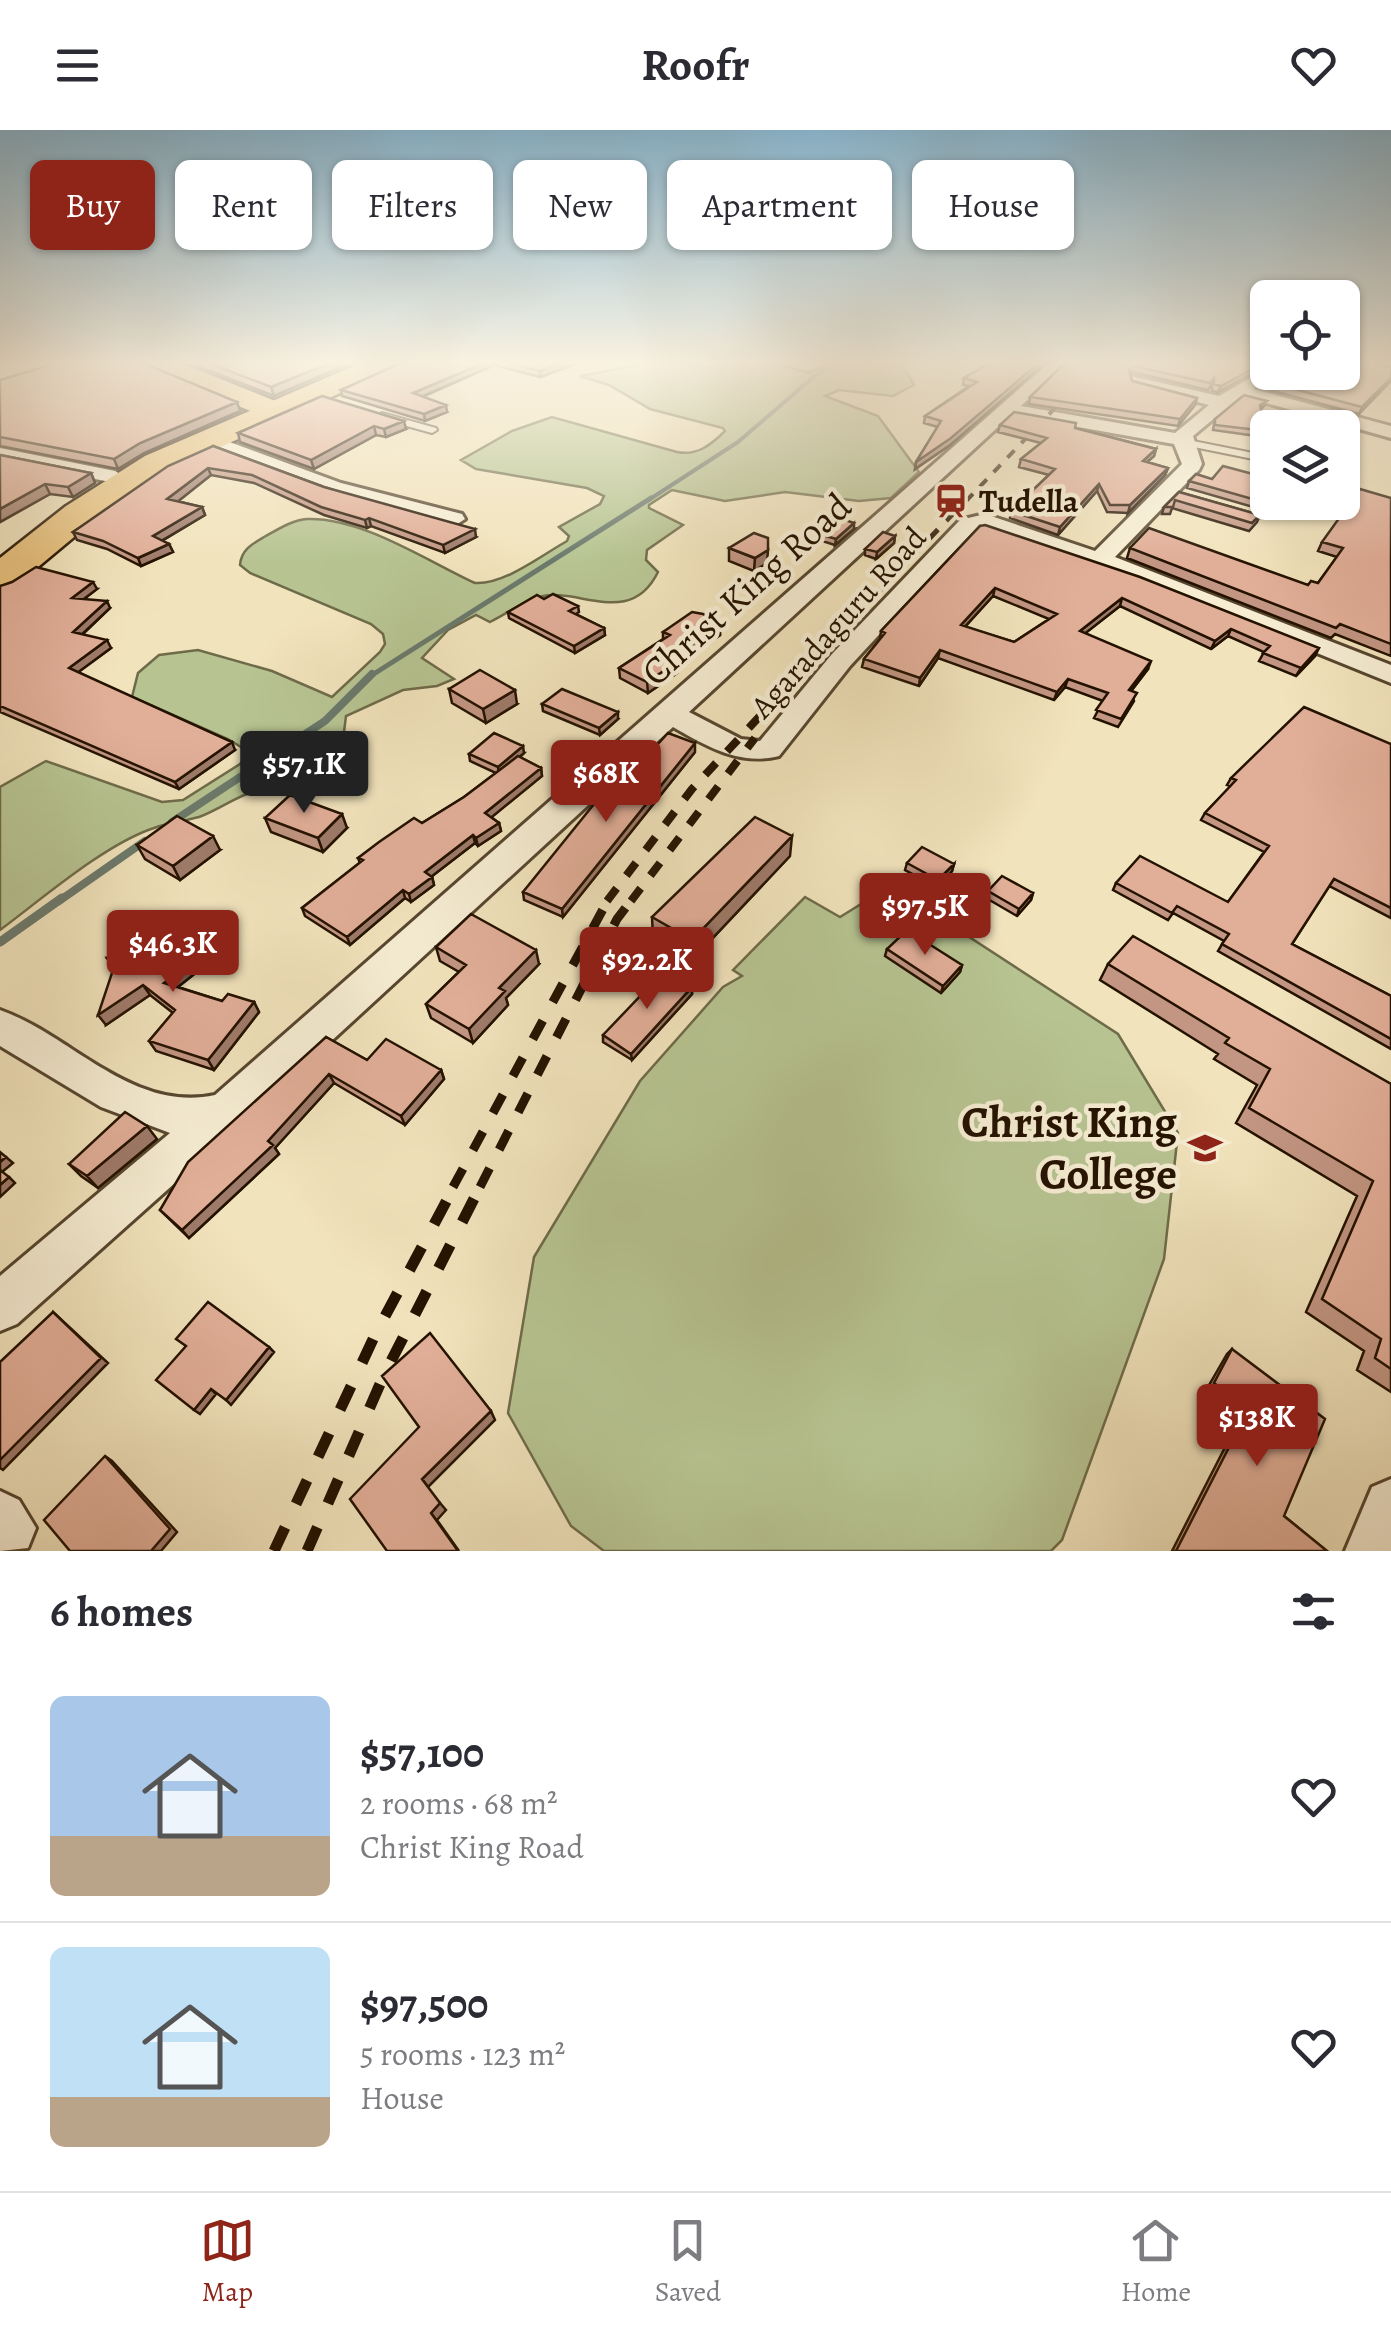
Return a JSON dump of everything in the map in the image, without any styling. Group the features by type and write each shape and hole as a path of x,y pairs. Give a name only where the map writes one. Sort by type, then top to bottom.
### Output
{"highway":[{"path":"0,561 115,476 225,428"},
{"path":"0,578 129,480 231,428"}],"street":[{"name":"Christ King Road","path":"0,1307 226,1111 984,428"},
{"path":"1112,428 1183,441"},
{"path":"1183,441 1196,428"},
{"path":"208,440 334,487 454,519"},
{"path":"1100,559 1177,493 1192,464 1183,441"},
{"path":"0,454 115,476"},
{"name":"Agaradaguru Road","path":"669,713 730,744 756,752 768,749 841,660 968,525 985,522 1100,559 1391,674"},
{"path":"0,1026 87,1078 148,1108 190,1117 226,1111"},
{"path":"1373,1551 1391,1506"}],"lane":[{"path":"426,428 432,430"},
{"path":"1183,441 1250,454"}],"green space":[{"path":"520,428 592,428 677,452 703,448 725,431 723,428 887,428 919,472 891,498 859,501 785,492 725,501 672,490 649,508 683,525 647,550 646,560 658,572 646,589 633,598 602,602 554,595 533,599 490,622 476,615 448,630 422,658 454,679 437,686 403,690 346,716 344,732 358,743 362,759 346,770 320,782 255,791 199,817 135,836 74,873 0,930 0,787 46,761 162,802 183,800 240,764 249,752 132,697 138,673 159,655 198,650 272,671 332,697 380,652 385,644 383,634 371,624 250,573 240,565 248,548 296,521 328,520 372,533 475,583 486,582 510,574 567,541 569,536 559,527 600,504 604,496 587,488 476,469 461,460"},
{"path":"805,897 840,917 861,904 963,933 1118,1034 1178,1133 1164,1259 1062,1540 1051,1551 604,1551 571,1526 508,1413 534,1257 640,1081 723,987 742,976 733,970"}],"building":[{"path":"0,428 175,428 114,459 0,437"},
{"path":"249,428 370,428 311,460 238,433"},
{"path":"937,428 962,428 951,438 916,462"},
{"path":"1012,428 1076,428 1156,449 1143,461 1168,468 1130,505 1110,505 1099,484 1060,527 1011,511 1055,469 1021,459 1047,438"},
{"path":"213,446 324,487 475,529 443,545 369,518 321,507 252,475 208,468 167,499 202,507 153,536 169,544 138,558 73,532 168,466"},
{"path":"0,455 91,473 68,487 45,484 0,509"},
{"path":"1223,466 1250,473 1250,498 1189,481 1196,474 1212,479"},
{"path":"1360,489 1391,498 1391,644 1340,624 1336,628 1130,548 1149,528 1308,585 1311,581 1318,583 1343,548 1322,542 1338,520 1360,520"},
{"path":"1179,492 1250,512 1250,520 1255,520 1252,523 1175,500 1173,507 1164,507"},
{"path":"845,520 854,523 836,539 823,535"},
{"path":"980,526 1140,577 1319,648 1301,668 1263,653 1270,646 1231,629 1215,641 1122,598 1080,631 1151,661 1129,690 1137,693 1121,719 1096,710 1108,693 1068,679 1057,692 940,650 920,678 864,659 885,633 881,631","holes":["995,588 1057,614 1014,642 961,625"]},
{"path":"883,532 895,536 877,552 865,549"},
{"path":"754,533 768,538 768,550 755,558 729,548"},
{"path":"36,567 93,582 72,598 107,601 73,632 107,640 69,668 232,742 175,782 0,706 0,586"},
{"path":"553,594 578,606 569,611 604,628 574,646 508,612 537,595 544,599"},
{"path":"692,612 720,624 670,659 677,662 647,682 619,668 670,635 663,632"},
{"path":"480,670 515,690 483,709 449,689"},
{"path":"562,689 618,712 599,728 542,704"},
{"path":"1304,707 1391,744 1391,908 1334,879 1292,944 1391,996 1391,1039 1222,944 1229,934 1177,906 1172,913 1116,883 1140,856 1228,902 1269,846 1205,813 1236,780 1231,778"},
{"path":"494,733 523,746 498,767 469,754"},
{"path":"668,733 695,743 562,909 523,892 607,788 615,791"},
{"path":"518,756 541,768 485,813 499,823 476,838 473,835 425,872 432,877 409,894 403,890 347,937 302,908 363,860 358,858 379,842 414,818 422,823"},
{"path":"290,795 342,814 318,838 265,818"},
{"path":"177,816 213,836 173,866 137,845"},
{"path":"755,817 792,836 692,940 652,917"},
{"path":"922,847 954,864 938,880 907,863"},
{"path":"1002,876 1033,893 1019,909 988,891"},
{"path":"471,914 536,950 499,988 505,991 469,1029 426,1004 466,965 436,947"},
{"path":"152,926 196,958 164,983 222,1001 228,994 254,1002 208,1060 149,1041 175,1010 143,985 98,1015 115,964 107,958"},
{"path":"907,930 962,965 943,986 887,949"},
{"path":"1133,936 1391,1084 1391,1369 1375,1358 1381,1339 1322,1299 1373,1181 1249,1108 1270,1069 1225,1043 1229,1038 1108,964"},
{"path":"665,970 692,987 631,1054 603,1035"},
{"path":"326,1037 367,1060 386,1039 441,1070 401,1116 329,1074 268,1141 273,1145 182,1230 160,1210 188,1162"},
{"path":"125,1112 147,1126 87,1176 69,1164"},
{"path":"0,1170 9,1177 0,1185"},
{"path":"208,1302 269,1347 226,1400 211,1389 194,1410 156,1380 186,1346 176,1339"},
{"path":"53,1312 101,1358 0,1460 0,1362"},
{"path":"430,1333 491,1411 422,1479 440,1503 431,1513 458,1551 387,1551 350,1499 419,1427 382,1376"},
{"path":"1232,1349 1325,1419 1284,1516 1327,1551 1176,1551 1248,1410 1214,1383"},
{"path":"105,1456 170,1529 151,1551 70,1551 44,1520"}],"waterway":[{"path":"647,501 754,428"},
{"path":"369,677 651,498"},
{"path":"369,677 372,674"},
{"path":"172,822 325,721 369,677"},
{"path":"59,901 145,841"},
{"path":"0,942 62,898"}],"railway":[{"path":"966,501 1036,428"},
{"path":"797,677 968,498"},
{"path":"608,899 692,789 799,674"},
{"path":"631,901 755,738"},
{"path":"480,1187 617,919 633,898"},
{"path":"453,1187 608,899"},
{"path":"274,1551 375,1335 455,1185"},
{"path":"307,1551 384,1375 481,1185"}],"place":[{"name":"Tudella","path":"951,501"},
{"name":"Christ King College","path":"1205,1148"}]}
